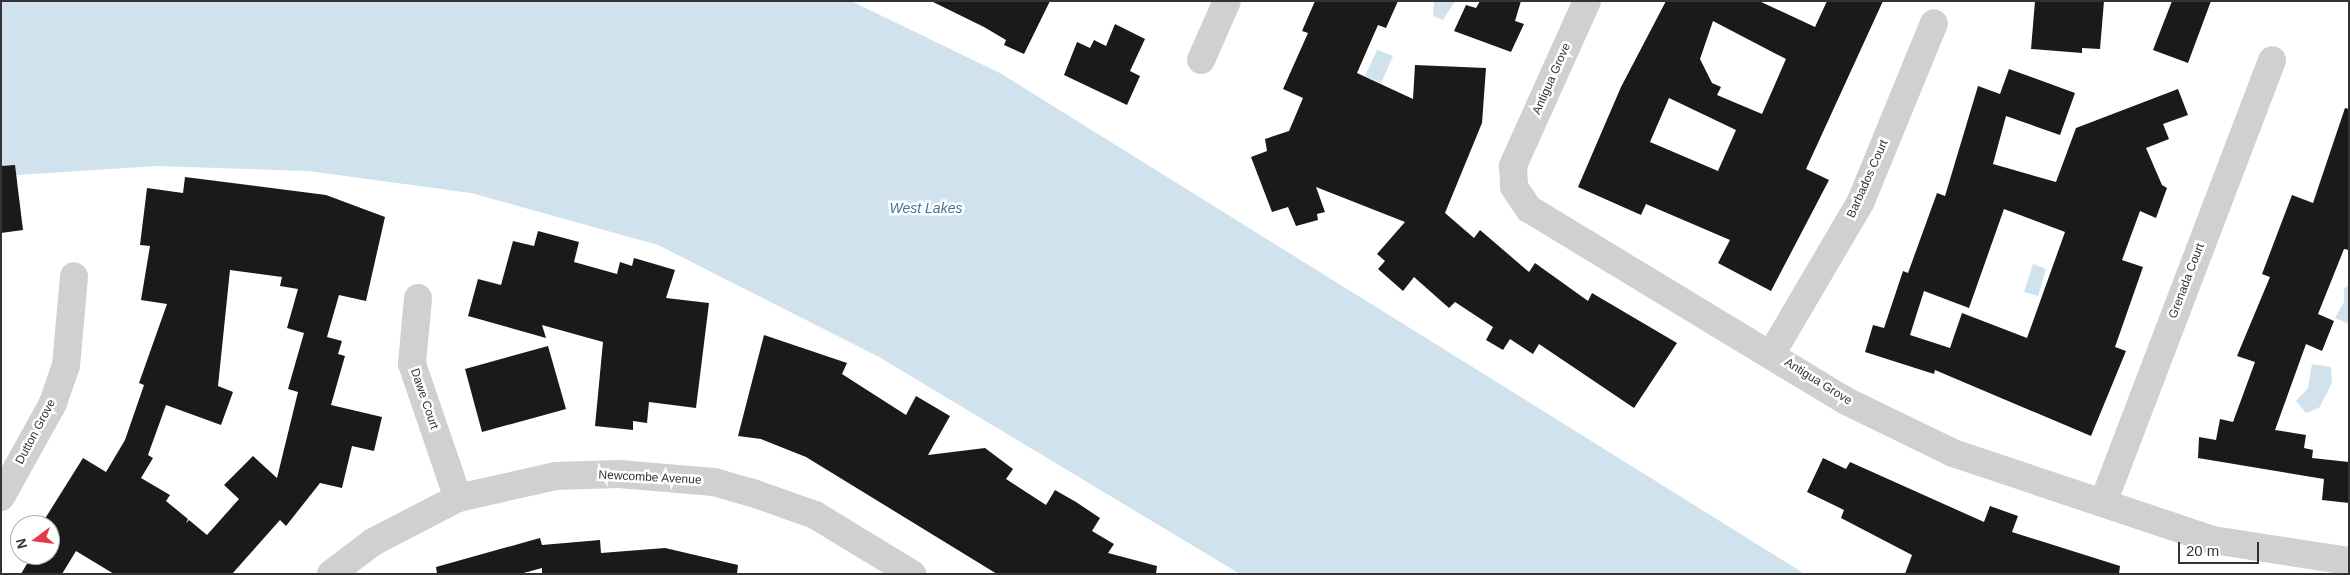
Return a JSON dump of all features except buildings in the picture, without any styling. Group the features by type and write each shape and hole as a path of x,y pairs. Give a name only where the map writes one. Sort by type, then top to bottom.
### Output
{"street":[{"path":"1201,60 1227,1"},
{"name":"Antigua Grove","path":"1587,1 1512,166 1514,187 1529,209 1772,353 1844,400 1953,453 2213,540 2349,561"},
{"name":"Barbados Court","path":"1772,353 1861,201 1934,23"},
{"name":"Grenada Court","path":"2103,503 2272,60"},
{"name":"Dutton Grove","path":"1,497 53,403 66,366 74,276"},
{"name":"Dawe Court","path":"418,298 412,364 458,498"},
{"name":"Newcombe Avenue","path":"332,574 373,542 458,498 556,476 619,474 714,482 815,515 912,574"}],"water":[{"name":"West Lakes","path":"1,1 851,1 1000,73 1805,574 1240,574 879,357 658,245 471,193 308,171 157,166 1,176"},
{"path":"1434,1 1455,1 1443,20 1433,16"},
{"path":"1377,50 1393,56 1381,83 1365,76"},
{"path":"2033,264 2046,269 2038,296 2024,292"},
{"path":"2349,286 2349,324 2335,318 2344,302 2344,288"},
{"path":"2312,364 2331,367 2332,383 2319,408 2306,413 2296,401 2308,388"}]}
